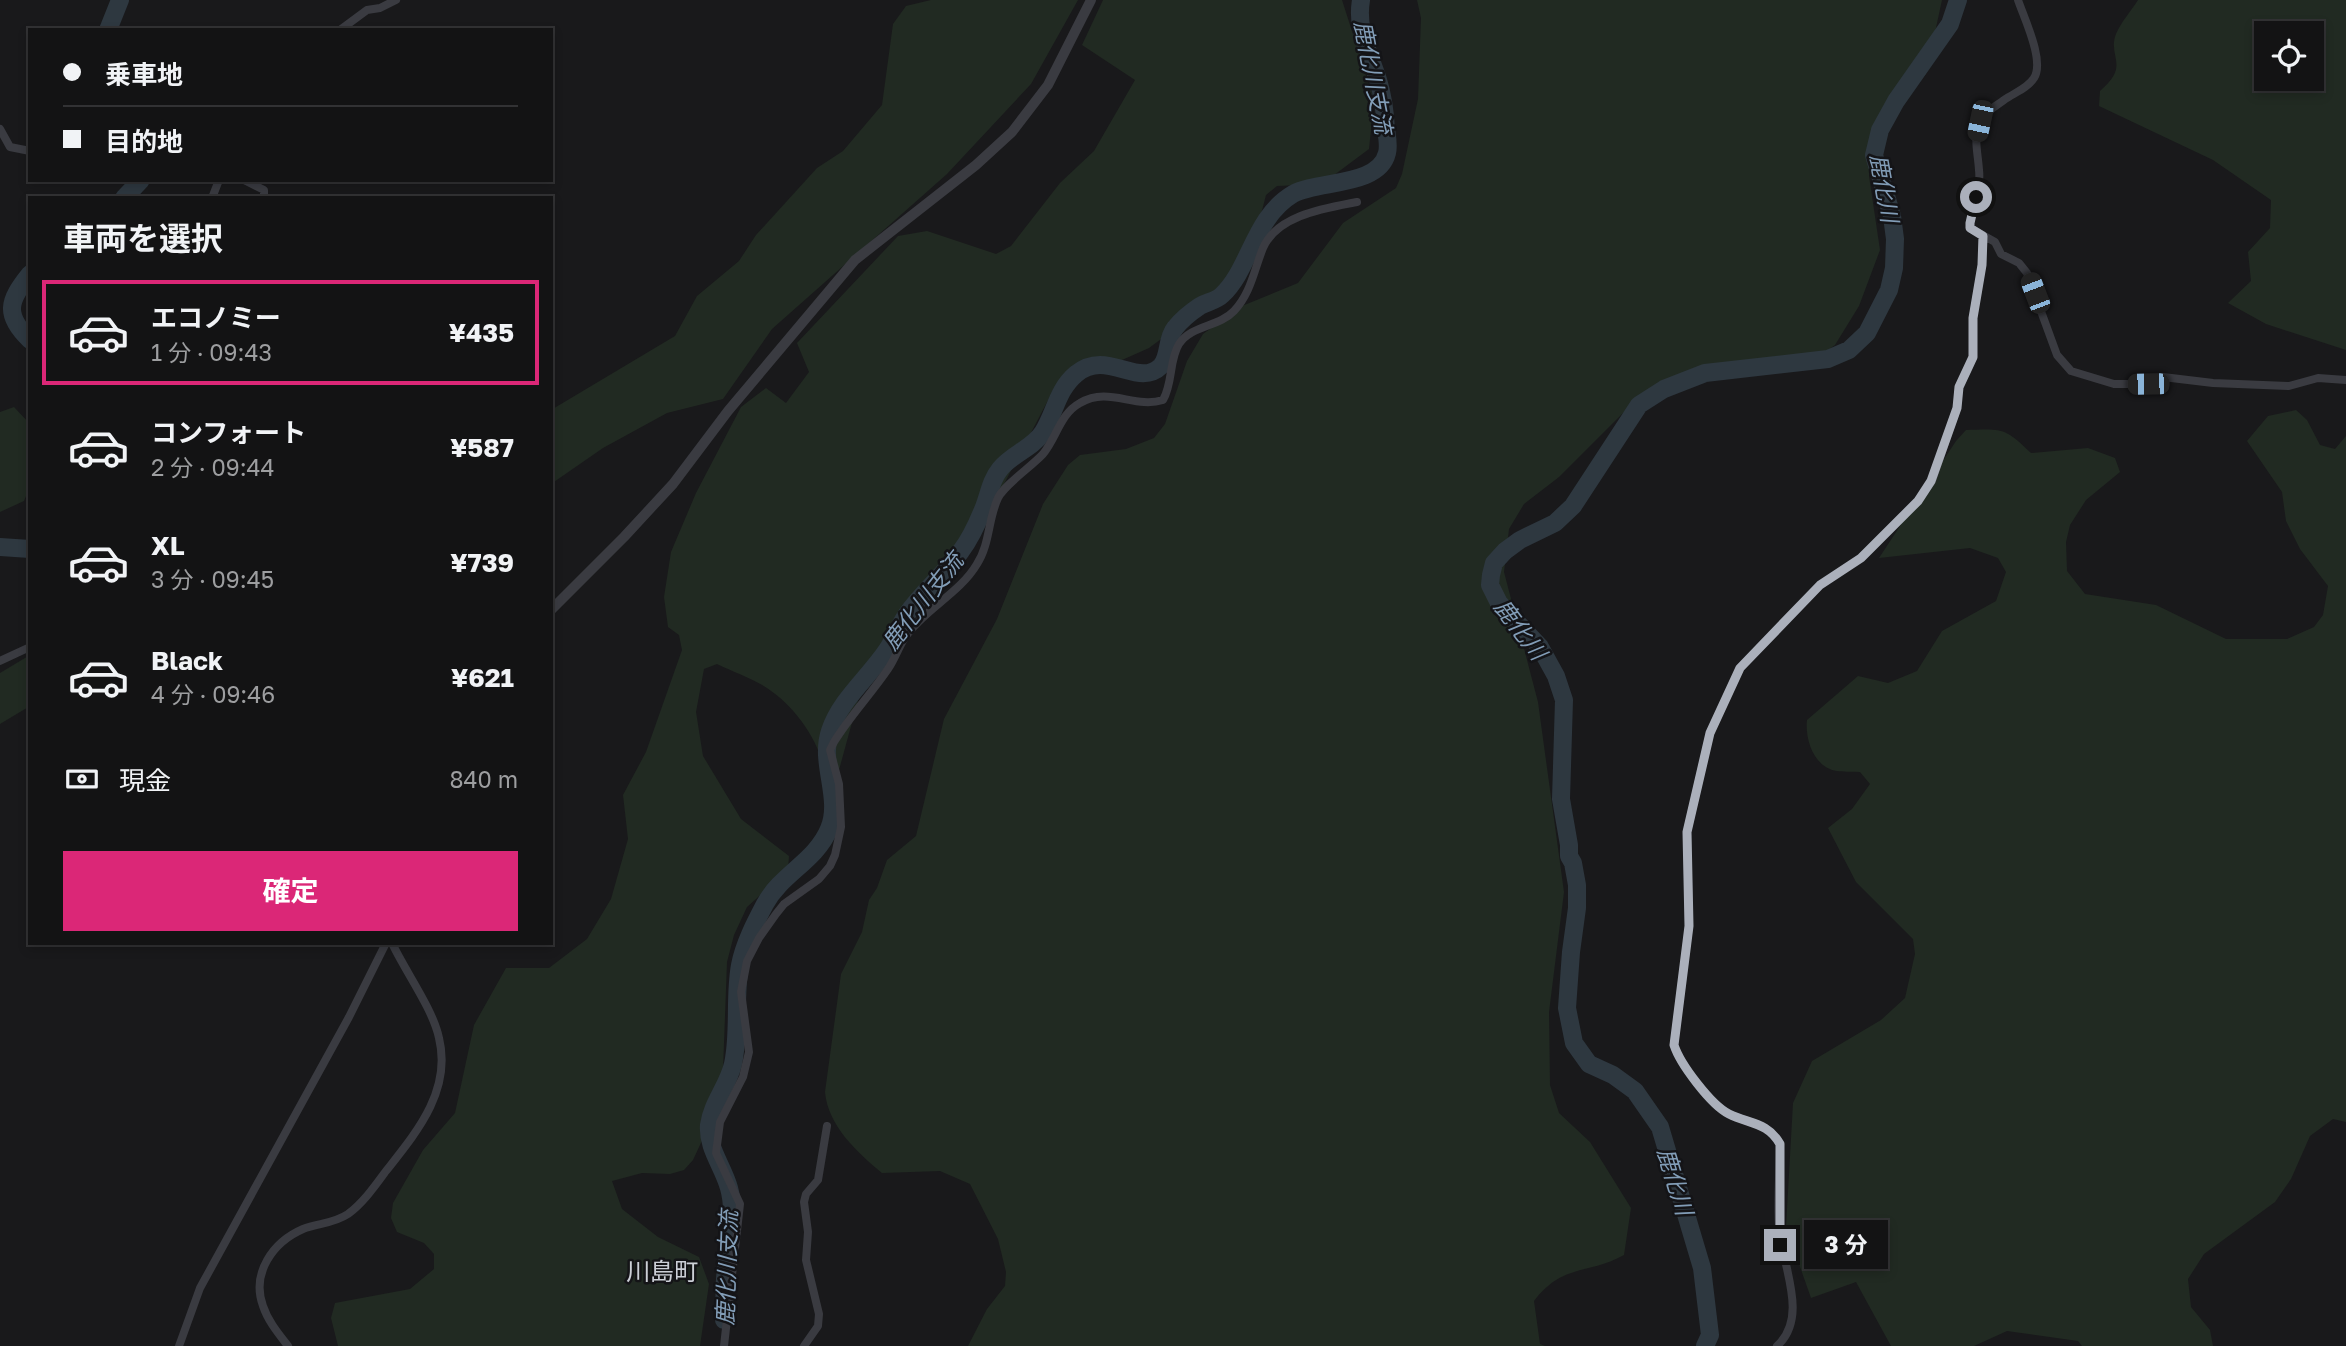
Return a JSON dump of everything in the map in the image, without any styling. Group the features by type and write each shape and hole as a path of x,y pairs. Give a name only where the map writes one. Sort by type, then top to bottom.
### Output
{"street":[{"path":"343,28 367,10 380,8 396,0"},
{"path":"553,608 673,484 736,401 855,260 976,165 1012,132 1048,85 1091,0"},
{"path":"2018,0 2037,57 2038,69 2035,77 2026,86 2013,93 1980,121 1975,146 1980,171 1970,228 1994,242 2001,254 2019,263 2027,273 2057,355 2071,371 2114,384 2148,384 2163,377 2213,383 2289,386 2318,378 2346,380"},
{"path":"0,129 10,147 28,151"},
{"path":"248,182 264,190 264,196"},
{"path":"724,1346 740,1204 715,1148 720,1122 743,1077 749,1052 741,992 747,961 759,938 784,904 819,879 835,855 841,827 839,784 830,750 834,742 889,668 906,635 978,564 1002,491 1031,468 1049,447 1066,414 1093,396 1104,395 1152,404 1163,400 1167,394 1176,349 1182,340 1193,332 1217,324 1233,313 1248,293 1265,244 1274,233 1306,214 1357,202"},
{"path":"1777,1346 1788,1334 1792,1317 1792,1291 1780,1245 1780,1144 1764,1125 1727,1114 1715,1104 1677,1055 1674,1045 1689,926 1687,832 1710,733 1740,668 1820,585 1861,558 1918,501 1931,481 1957,408 1959,387 1973,357 1973,318 1982,265 1983,236"},
{"path":"0,662 28,649"},
{"path":"179,1346 200,1289 349,1017 385,945"},
{"path":"288,1346 270,1321 261,1299 260,1282 265,1261 292,1235 306,1228 335,1221 357,1207 417,1131 433,1104 438,1089 441,1067 439,1037 431,1016 392,945"},
{"path":"804,1346 818,1326 819,1314 806,1260 808,1232 804,1202 806,1194 818,1180 827,1126"}],"shaded area":[{"path":"931,0 1078,0 1031,84 947,174 772,329 723,399 667,413 603,448 553,483 553,409 675,336 697,296 739,261 756,235 817,168 843,151 882,105 893,24 906,6"},
{"path":"1103,0 1342,0 1374,100 1369,149 1322,184 1277,186 1266,195 1245,277 1149,348 1122,360 1080,366 1056,385 983,524 901,612 859,697 839,770 826,778 819,752 806,727 778,696 755,681 717,664 704,669 696,712 703,756 741,819 789,856 788,870 747,907 734,935 727,962 723,1070 712,1119 693,1160 684,1170 670,1174 642,1173 612,1181 622,1209 658,1237 699,1257 709,1284 700,1346 338,1346 331,1318 335,1303 410,1289 434,1269 434,1254 424,1243 397,1232 391,1218 393,1203 423,1150 455,1113 474,1025 506,968 549,968 587,939 611,899 628,839 623,795 646,752 682,650 679,635 668,627 664,597 671,552 696,493 741,407 766,388 786,403 809,372 797,343 898,236 927,231 996,254 1011,246 1060,183 1094,151 1135,80 1082,45"},
{"path":"1417,0 1942,0 1926,74 1888,119 1874,147 1869,176 1880,250 1859,306 1835,345 1811,362 1782,362 1662,389 1623,413 1559,477 1524,504 1509,529 1504,572 1538,702 1564,892 1549,1012 1550,1085 1559,1113 1590,1142 1631,1208 1624,1255 1566,1275 1545,1289 1534,1301 1540,1344 1545,1346 968,1346 987,1309 1005,1286 1006,1272 998,1239 970,1184 940,1171 882,1173 854,1147 838,1127 827,1104 825,1092 841,974 862,932 869,900 877,888 887,860 916,836 944,719 997,619 1043,504 1068,465 1080,455 1126,449 1154,438 1165,424 1187,361 1203,334 1242,306 1298,283 1343,223 1396,188 1402,174 1418,99 1421,18"},
{"path":"2138,0 2346,0 2346,350 2266,324 2228,303 2251,281 2248,252 2270,228 2271,200 2213,160 2099,106 2100,91 2109,82 2116,68 2114,42 2123,21"},
{"path":"14,407 28,422 28,491 24,501 0,512 0,412"},
{"path":"2296,410 2307,420 2320,445 2335,449 2346,436 2346,1122 2333,1119 2310,1136 2291,1179 2275,1202 2204,1254 2188,1279 2191,1307 2210,1330 2213,1346 2082,1346 2078,1341 2007,1331 1974,1346 1891,1346 1856,1282 1811,1298 1786,1227 1793,1103 1812,1061 1881,1020 1905,998 1915,954 1913,939 1856,882 1828,828 1852,809 1870,784 1860,772 1833,770 1819,761 1809,741 1807,720 1858,676 1888,683 1917,671 1942,631 1996,601 2006,572 1998,558 1970,548 1879,558 1966,430 2002,431 2015,438 2031,453 2088,448 2115,458 2120,472 2086,500 2070,525 2066,542 2067,571 2085,594 2156,605 2226,639 2287,639 2314,627 2323,615 2328,586 2300,549 2286,521 2282,492 2247,441 2268,416"},
{"path":"28,656 28,707 0,724 0,673"}],"waterway":[{"path":"109,28 120,0"},
{"name":"鹿化川支流","path":"724,1320 732,1210 729,1188 710,1141 709,1125 713,1109 733,1064 738,977 747,941 772,893 816,850 829,829 833,805 827,743 835,720 887,650 904,618 965,546 997,473 1039,438 1060,394 1070,380 1088,367 1099,365 1142,373 1152,372 1161,366 1175,328 1197,308 1220,297 1239,271 1269,216 1280,204 1293,194 1360,177 1382,164 1388,147 1384,110 1380,86 1362,31 1361,0"},
{"name":"鹿化川","path":"1705,1346 1710,1335 1702,1268 1660,1127 1635,1091 1613,1075 1589,1064 1574,1043 1567,1008 1577,885 1569,856 1561,799 1564,700 1556,676 1540,647 1499,603 1490,585 1491,575 1494,563 1505,551 1520,540 1555,523 1573,506 1639,405 1664,389 1705,373 1828,359 1849,350 1867,333 1889,290 1894,268 1895,239 1892,216 1874,155 1880,130 1896,101 1950,24 1958,0"},
{"path":"126,196 139,182"},
{"path":"28,277 17,292 12,308 16,323 28,338"},
{"path":"0,547 28,549"}],"district":[{"name":"川島町","path":"662,1270"}],"route":[{"path":"1780,1245 1780,1144 1764,1125 1727,1114 1715,1104 1677,1055 1674,1045 1689,926 1687,832 1710,733 1740,668 1820,585 1861,558 1918,501 1931,481 1957,408 1959,387 1973,357 1973,318 1982,265 1983,236 1970,228 1976,197"}]}
